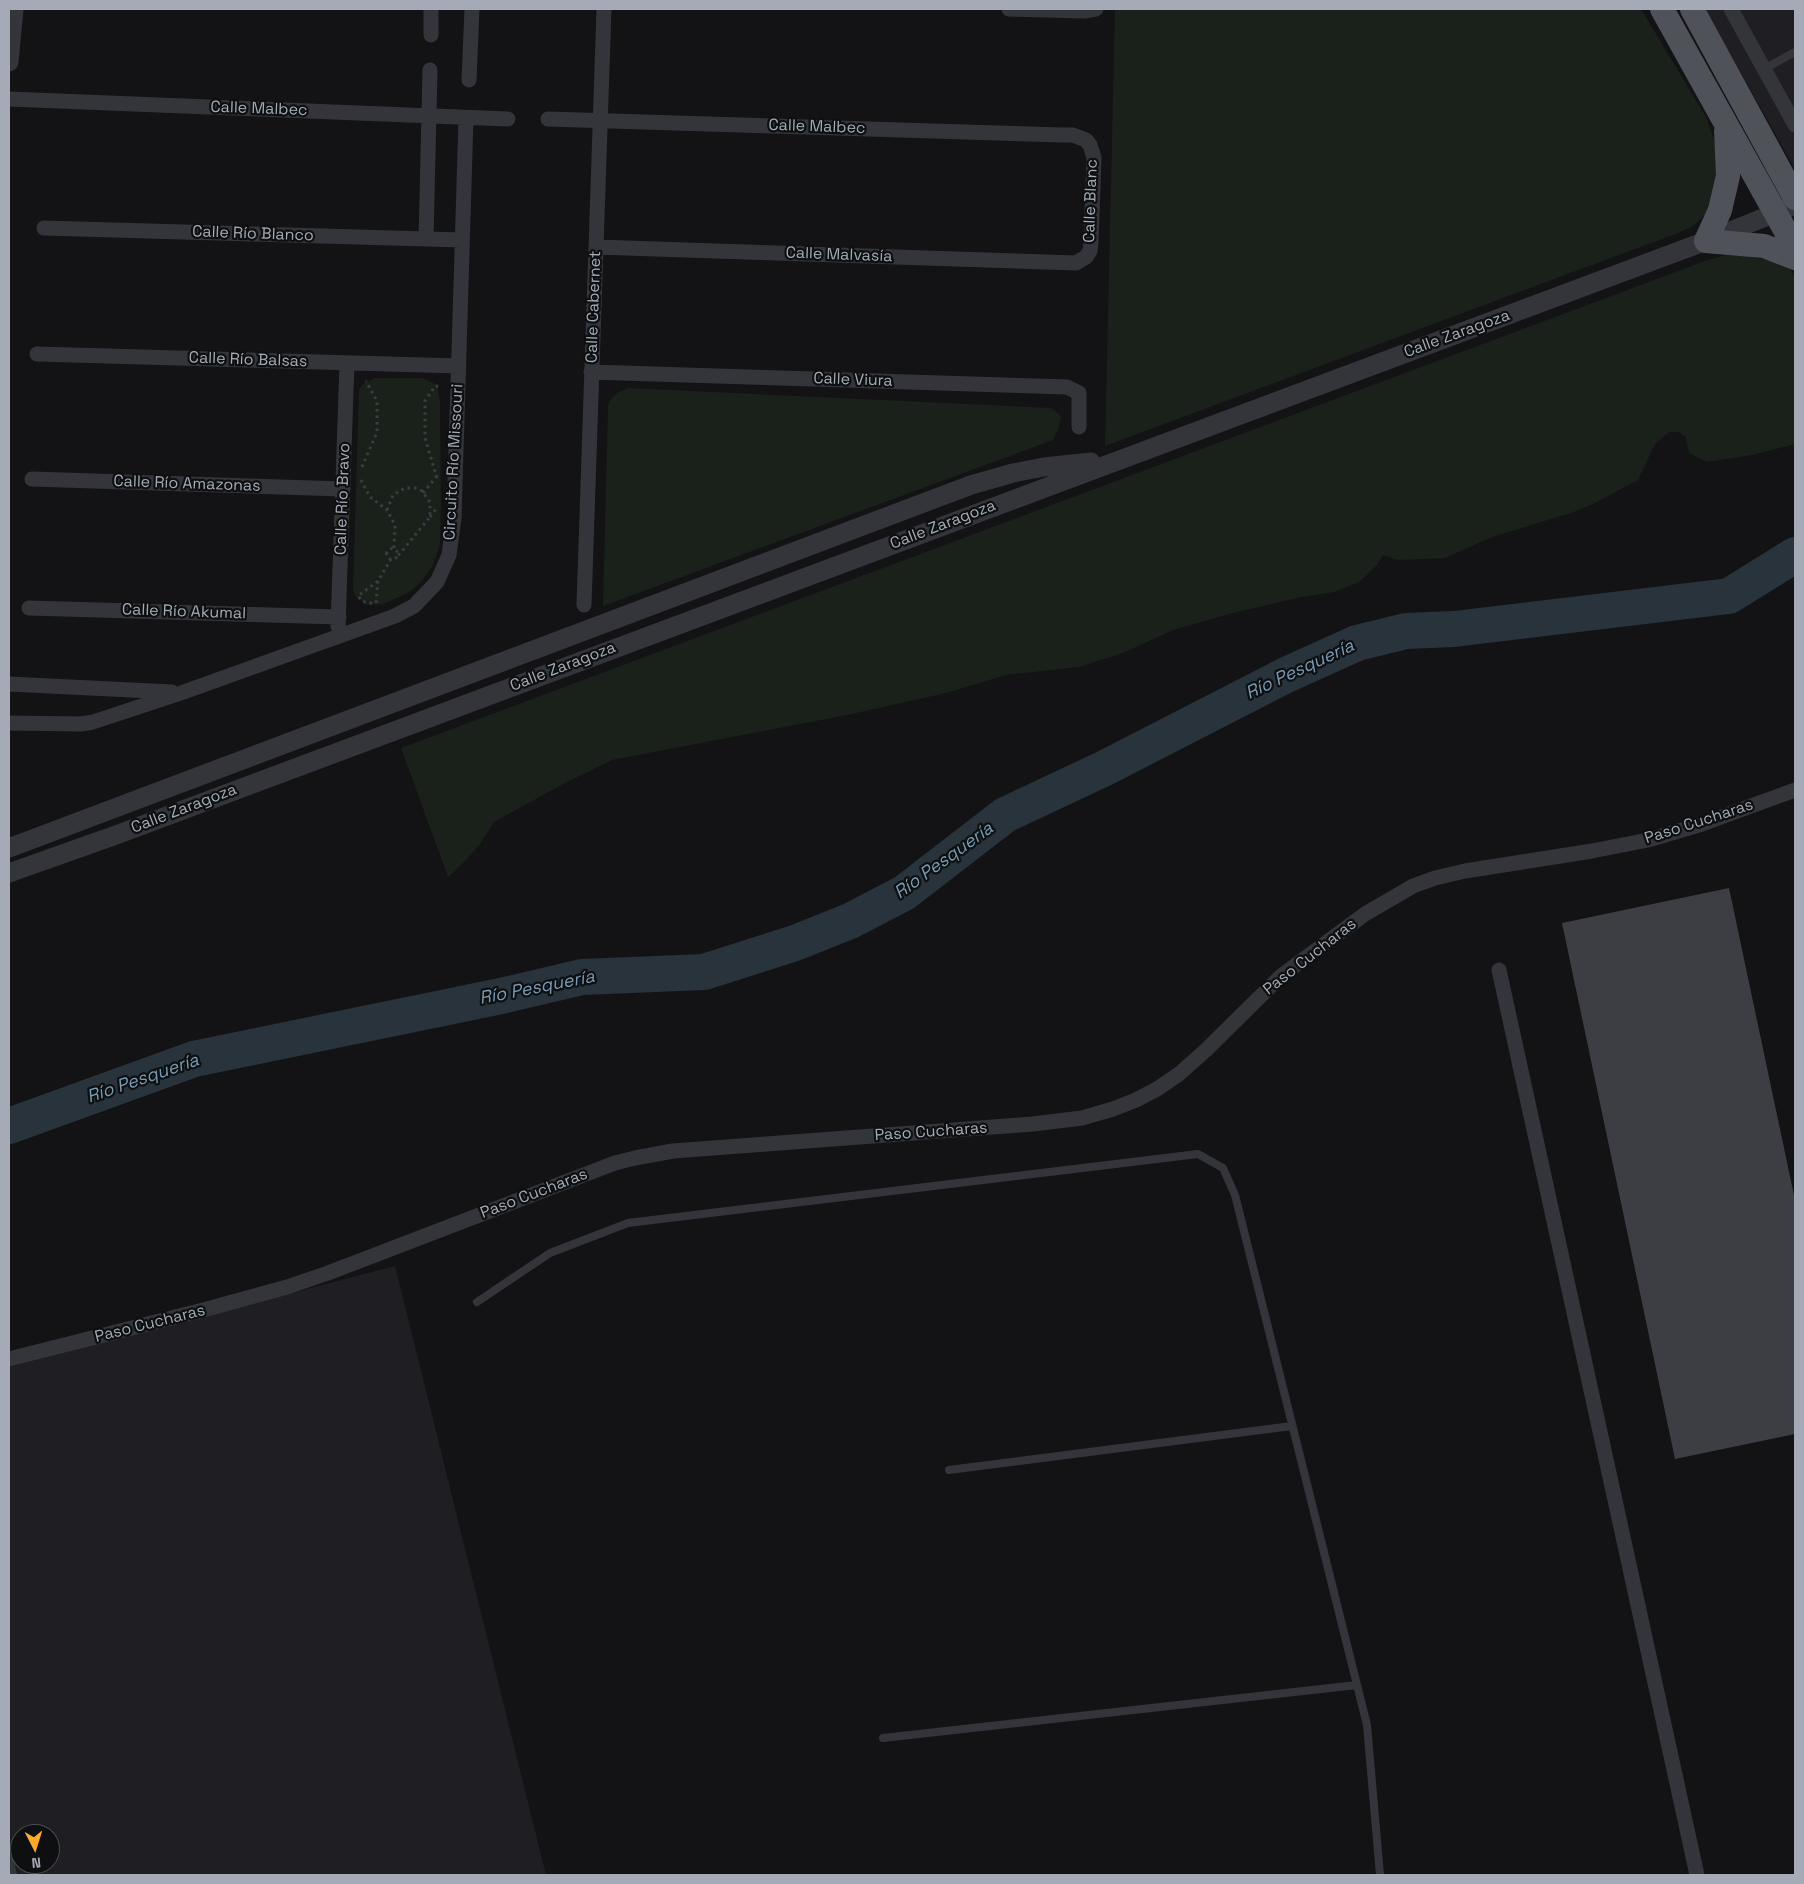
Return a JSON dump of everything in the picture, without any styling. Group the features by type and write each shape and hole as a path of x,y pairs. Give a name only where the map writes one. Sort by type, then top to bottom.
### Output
{"main road":[{"path":"1662,9 1726,125 1785,209 1795,248"},
{"path":"1692,9 1795,198"},
{"path":"1726,125 1728,176 1720,210 1706,241 1764,246 1795,258"}],"street":[{"path":"9,62 14,9"},
{"path":"431,9 431,35"},
{"path":"469,80 472,9"},
{"name":"Calle Cabernet","path":"584,605 604,9"},
{"path":"1009,9 1084,11 1096,9"},
{"path":"1735,10 1795,126"},
{"path":"426,239 430,70"},
{"name":"Calle Malbec","path":"9,99 508,119"},
{"name":"Circuito Río Missouri","path":"9,723 87,723 181,693 407,610 430,591 442,572 451,548 453,524 466,118"},
{"name":"Calle Malbec","path":"548,119 1073,135 1086,140"},
{"name":"Calle Blanc","path":"1082,261 1090,251 1094,158 1090,145 1086,140"},
{"name":"Calle Zaragoza","path":"9,873 1706,241 1785,209"},
{"name":"Calle Río Blanco","path":"44,228 462,240"},
{"name":"Calle Malvasía","path":"596,247 1064,263 1082,261"},
{"name":"Calle Río Balsas","path":"37,354 459,366"},
{"name":"Calle Río Bravo","path":"338,636 347,363"},
{"name":"Calle Viura","path":"592,372 1067,386 1079,394 1079,426"},
{"name":"Calle Zaragoza","path":"10,847 970,485 1044,467 1117,460"},
{"name":"Calle Río Amazonas","path":"32,480 343,489"},
{"name":"Calle Río Akumal","path":"29,608 339,618"},
{"path":"572,635 582,660"},
{"name":"Circuito Río Missouri","path":"9,684 181,693"},
{"name":"Paso Cucharas","path":"9,1359 199,1312 287,1287 359,1262 598,1170 634,1158 673,1151 1033,1124 1082,1118 1113,1109 1136,1100 1179,1074 1281,976 1365,914 1413,886 1435,878 1465,871 1648,840 1702,824 1795,790"},
{"path":"1499,970 1697,1875"}],"lane":[{"path":"1764,69 1795,52"},
{"path":"477,1302 550,1253 628,1223 1198,1154 1223,1168 1235,1194 1367,1725 1380,1875"},
{"path":"948,1470 1292,1426"},
{"path":"882,1738 1357,1685"},
{"path":"9,1858 13,1875"}],"path":[{"path":"366,382 377,401 377,432 360,471 361,479 370,497 387,510 395,525 394,549 398,552 396,557"},
{"path":"440,483 436,476 425,438 425,401 435,386 458,388"},
{"path":"424,493 436,476"},
{"path":"387,510 394,495 401,490 415,488 424,493 430,502 430,517"},
{"path":"378,581 376,603 362,601 358,596 378,581 391,558 396,557 439,505"},
{"path":"391,558 388,557 387,552 394,549"}],"shaded area":[{"path":"1115,9 1641,9 1706,117 1714,140 1717,162 1715,185 1710,206 1701,219 1691,227 1678,233 1105,446"},
{"path":"1705,9 1795,9 1795,169"},
{"path":"1726,255 1748,256 1770,261 1791,270 1795,279 1795,444 1752,455 1707,462 1689,453 1686,437 1678,432 1669,432 1655,444 1638,480 1593,504 1571,513 1492,537 1445,558 1398,560 1383,555 1377,565 1359,582 1334,592 1297,598 1229,614 1173,630 1123,653 1079,667 1006,675 946,693 847,715 612,760 563,784 494,822 480,844 448,877 401,748 1705,261"},
{"path":"375,378 423,378 437,385 440,401 440,544 433,565 421,582 411,591 383,604 367,605 356,597 353,590 359,389 363,384"},
{"path":"628,388 1051,408 1061,418 1053,440 603,606 608,407 609,402 617,393"},
{"path":"395,1266 546,1875 9,1875 9,1367"}],"building":[{"path":"1729,888 1795,1200 1795,1434 1675,1459 1562,923"}],"waterway":[{"name":"Río Pesquería","path":"9,1126 194,1059 501,996 582,977 704,972 795,943 850,921 904,893 1005,815 1105,768 1286,675 1357,643 1406,631 1454,629 1729,596 1795,555"}]}
